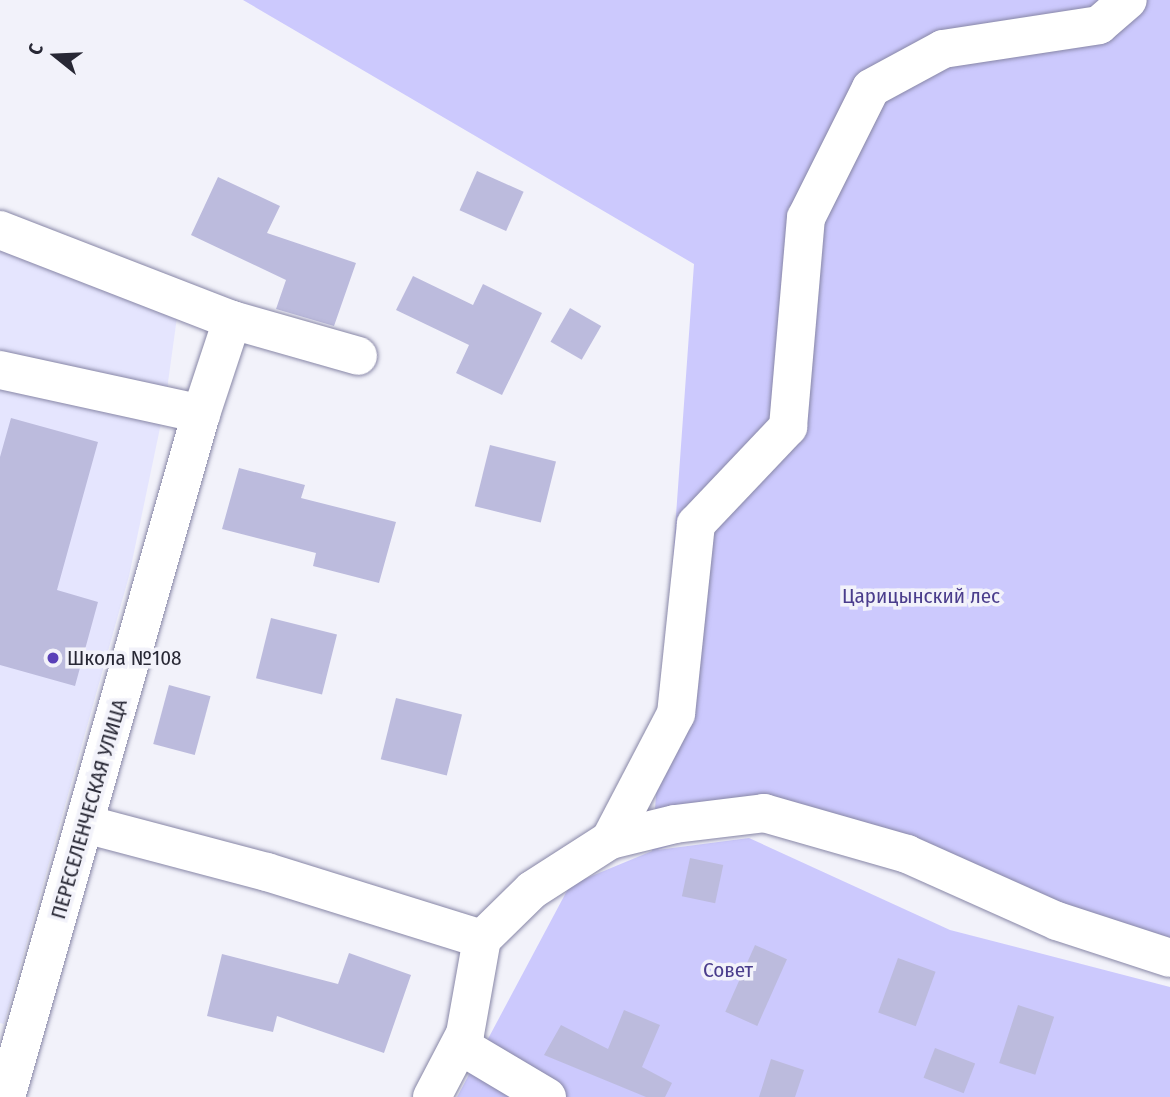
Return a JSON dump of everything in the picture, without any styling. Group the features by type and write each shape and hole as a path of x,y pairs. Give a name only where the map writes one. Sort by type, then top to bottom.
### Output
{"street":[{"path":"610,840 676,714 696,524 788,426 806,218 871,88 943,49 1099,25 1128,0"},
{"path":"0,230 232,320 358,356"},
{"name":"ПЕРЕСЕЛЕНЧЕСКАЯ УЛИЦА","path":"6,1097 201,414 232,320"},
{"path":"0,370 201,414"},
{"path":"432,1097 461,1046 482,939 532,890 610,840 675,824 764,813 907,854 1057,921 1170,958"},
{"path":"85,824 267,872 482,939"},
{"path":"461,1046 547,1097"}],"shaded area":[{"name":"Школа №108","path":"0,244 178,310 165,404 129,576 4,1024 0,1023"}],"green space":[{"name":"Царицынский лес","path":"243,0 1170,0 1170,958 764,813 657,850 749,838 950,930 1170,987 1170,1097 457,1097 570,885 652,851 694,264"}],"building":[{"path":"477,171 524,192 506,231 460,210"},
{"path":"218,177 280,206 267,233 356,263 334,326 276,309 286,280 191,235"},
{"path":"413,276 473,305 483,284 542,313 502,395 456,373 469,345 396,310"},
{"path":"570,308 601,326 582,360 550,342"},
{"path":"11,418 98,442 57,590 98,602 75,686 0,665 0,457"},
{"path":"490,445 556,461 541,523 475,506"},
{"path":"239,468 305,485 301,498 396,522 379,583 313,566 316,553 222,529"},
{"path":"271,618 337,634 322,695 256,678"},
{"path":"169,685 211,696 195,755 153,744"},
{"path":"396,698 462,714 447,776 381,759"},
{"path":"690,858 723,865 715,903 682,896"},
{"path":"755,945 787,959 757,1026 725,1012"},
{"path":"349,953 411,975 384,1053 277,1016 273,1032 207,1016 222,954 338,984"},
{"path":"898,958 936,972 916,1026 878,1013"},
{"path":"1018,1005 1054,1017 1035,1075 999,1063"},
{"path":"624,1010 660,1025 642,1067 672,1083 665,1097 646,1097 544,1055 561,1025 608,1049"},
{"path":"935,1048 975,1063 964,1093 924,1078"},
{"path":"771,1059 804,1070 795,1097 759,1097"}],"place":[{"name":"Школа №108","path":"53,658"}],"park label":[{"name":"Совет","path":"728,970"}]}
